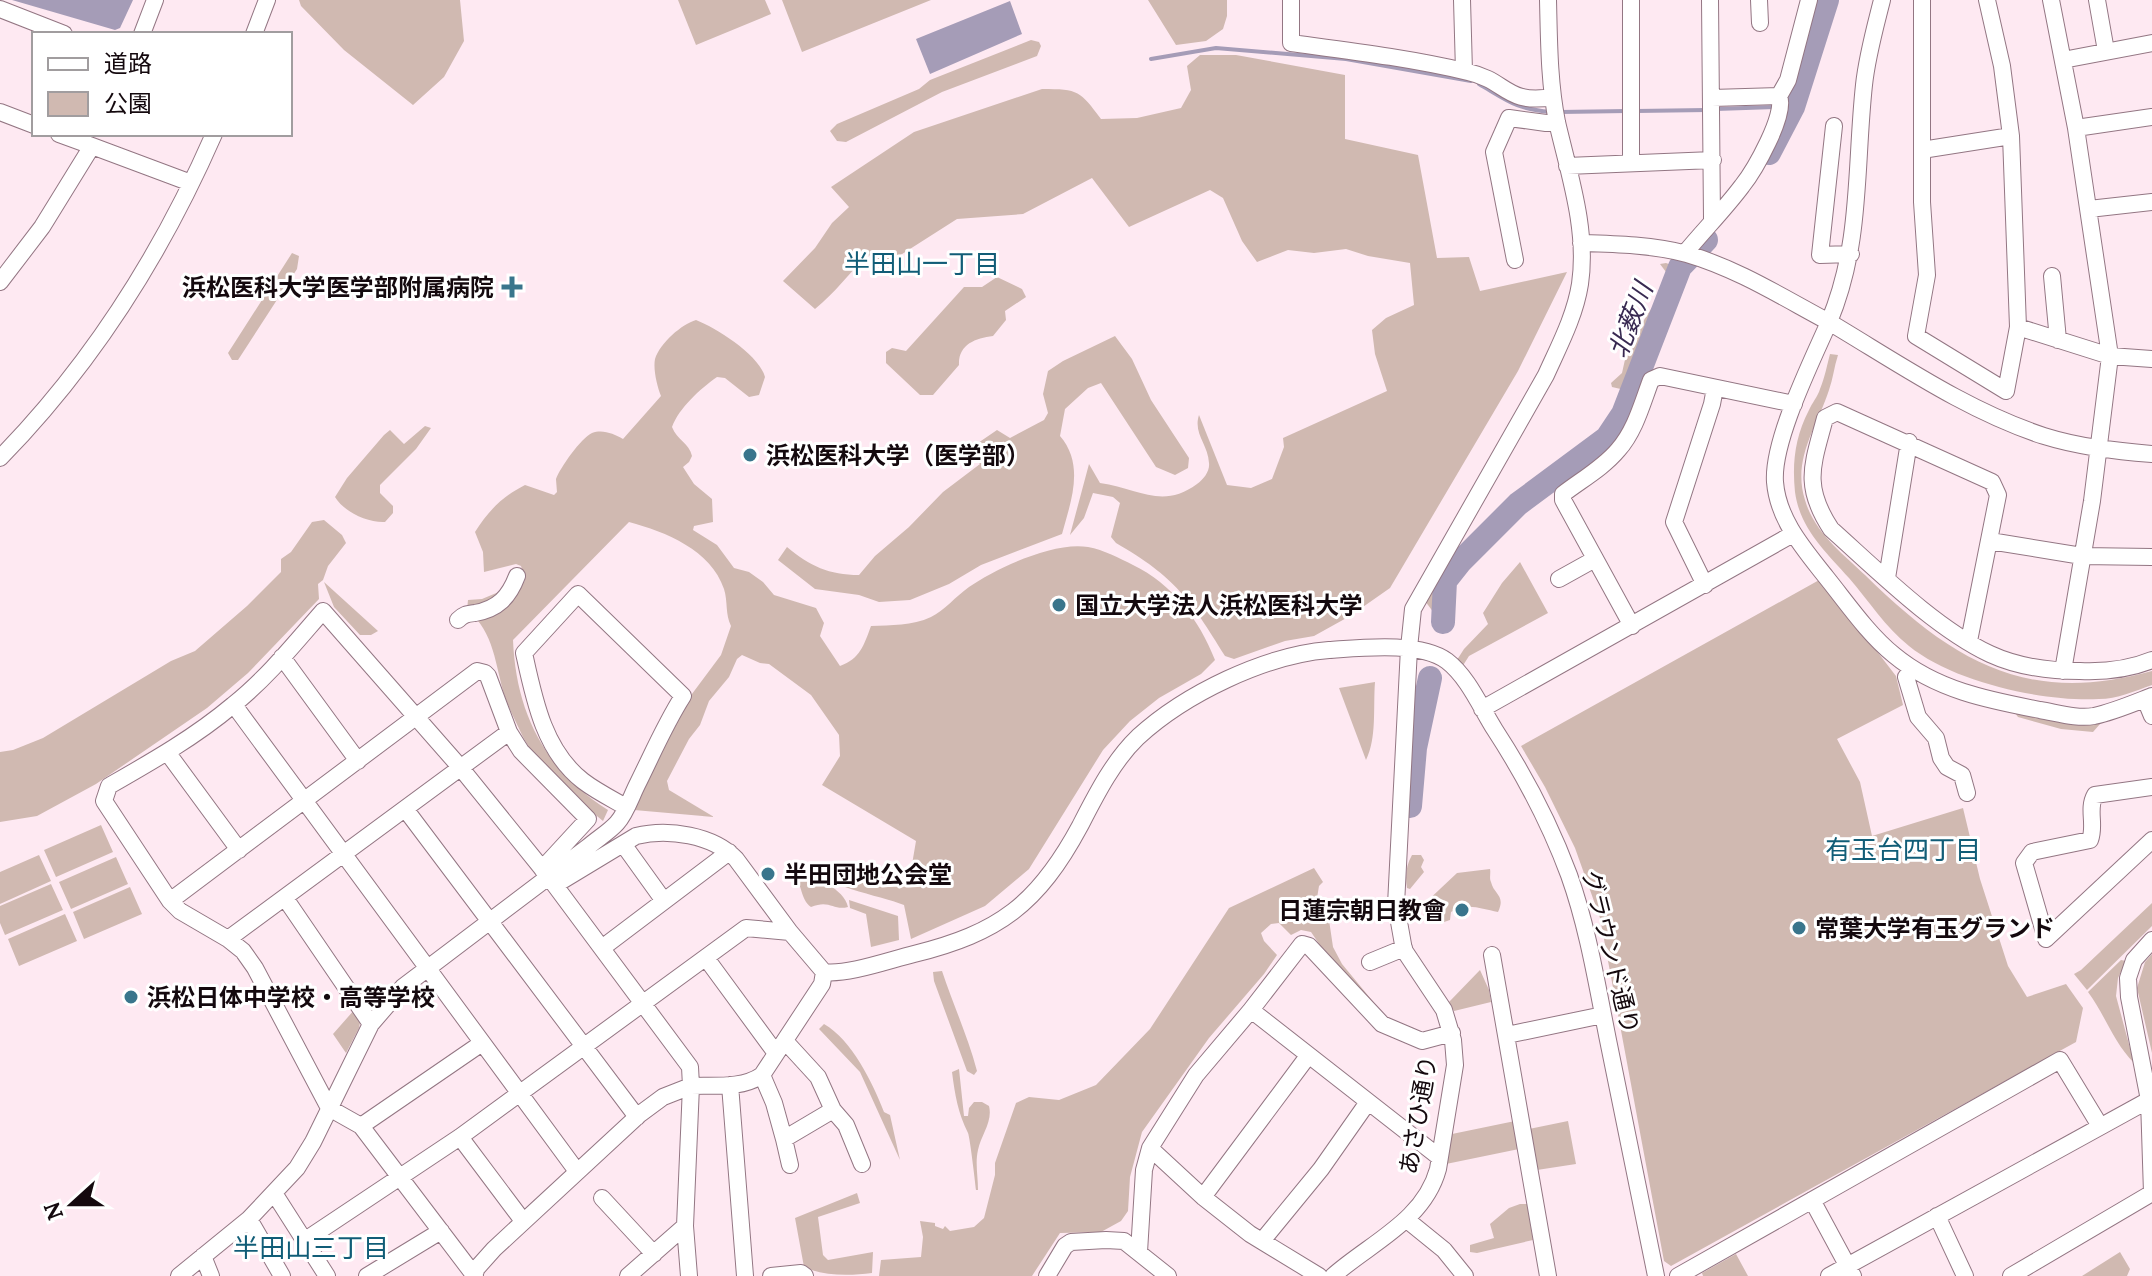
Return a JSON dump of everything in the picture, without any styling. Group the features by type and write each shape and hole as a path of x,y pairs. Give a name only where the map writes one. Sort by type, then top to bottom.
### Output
{"street":[{"path":"143,32 155,0"},
{"path":"255,32 267,0"},
{"path":"1291,0 1291,43 1397,65 1464,71 1491,80 1523,99 1555,110 1546,123 1509,118 1495,148 1515,260"},
{"path":"1462,0 1464,71"},
{"name":"あさひ通り","path":"1333,1276 1407,1220 1433,1185 1455,1065 1452,1033 1444,1010 1414,968 1404,948 1396,905 1409,648 1413,609 1546,375 1563,337 1580,284 1578,216 1555,110 1548,0"},
{"path":"1631,0 1631,163"},
{"path":"1710,0 1712,219"},
{"path":"1759,0 1760,23"},
{"path":"1690,255 1712,219 1741,187 1756,164 1788,80 1809,0"},
{"path":"1882,0 1864,87 1851,254 1842,291 1794,404 1775,464 1779,503 1793,534 1868,628 1891,653 1913,669 1962,692 2070,716 2095,716 2149,698 2152,716"},
{"path":"1922,0 1922,150 1927,275 1916,336 2006,391 2018,327 2011,136 2002,66 1987,0"},
{"path":"2051,0 2076,128 2110,356 2092,501 2063,671"},
{"path":"2097,0 2106,51"},
{"path":"0,9 59,32"},
{"path":"2063,60 2152,43"},
{"path":"1712,99 1780,103"},
{"path":"0,112 32,124"},
{"path":"2076,128 2152,117"},
{"path":"1834,126 1820,255 1851,254"},
{"path":"64,136 191,183"},
{"path":"0,458 82,363 149,262 213,136"},
{"path":"1922,150 2011,136"},
{"path":"0,282 42,227 92,146"},
{"path":"1567,166 1713,160"},
{"path":"2089,209 2152,202"},
{"path":"1581,243 1690,255 1751,279 1983,411 2047,437 2097,448 2152,454"},
{"path":"2052,276 2058,340"},
{"path":"2018,327 2110,356 2152,359"},
{"path":"1632,626 1563,500 1563,494 1619,450 1637,417 1651,380 1660,376 1794,404"},
{"path":"1705,585 1674,522 1715,388"},
{"path":"1969,641 1990,541 1998,495 1996,486 1909,442 1837,412 1825,418 1811,473 1816,501 1831,529 1919,607 1969,641 1990,654 2021,665 2063,671 2110,672 2152,660"},
{"path":"1887,578 1909,442"},
{"path":"1482,709 1793,534"},
{"path":"1990,541 2082,556 2152,557"},
{"path":"1559,579 1595,559"},
{"path":"458,620 463,614 492,609 511,591 517,576"},
{"path":"179,1276 249,1219 305,1155 371,1024 403,987 617,824 626,807 670,716 683,696 578,594 524,653 531,687 549,739 566,763 582,780 626,807"},
{"path":"475,1276 361,1126 329,1108 243,951 180,911 170,901 104,801 109,786 167,752 234,705 323,611 460,767 548,876 687,1061 691,1086 685,1226 689,1276"},
{"name":"グラウンド通り","path":"824,972 966,940 1012,913 1049,877 1121,756 1138,738 1192,698 1267,664 1318,651 1409,648 1440,657 1462,677 1525,778 1559,849 1579,906 1656,1276"},
{"path":"282,657 358,761"},
{"path":"1913,669 1906,677 1918,717 1936,738 1941,758 1947,767 1962,775 1967,793"},
{"path":"170,901 477,671 488,676 509,732 532,764 588,819 548,876"},
{"path":"234,705 347,854 576,1170"},
{"path":"228,939 509,732"},
{"path":"167,752 239,850"},
{"path":"2152,787 2095,795 2091,804 2093,831 2090,840 2028,855 2024,863 2046,939 2152,840"},
{"path":"406,810 637,1117"},
{"path":"475,1276 477,1268 494,1249 576,1170 663,1097 691,1086 730,1085 754,1081 762,1075 822,984 824,972 729,852 712,842 678,833 649,833 548,876"},
{"path":"623,844 664,901"},
{"path":"602,948 729,852"},
{"path":"285,898 371,1024"},
{"path":"304,1241 521,1094 746,928 790,932"},
{"path":"2011,1276 2152,1193 2149,1100 2128,978 2134,960 2152,940"},
{"path":"1139,1252 1144,1170 1150,1148 1196,1075 1302,944 1309,946 1382,1024 1422,1041 1452,1033"},
{"path":"1370,962 1404,948"},
{"path":"1492,955 1548,1276"},
{"path":"706,958 780,1046 814,1071 833,1110 862,1152"},
{"path":"1251,1010 1439,1157"},
{"path":"1507,1035 1603,1015"},
{"path":"361,1126 482,1043"},
{"path":"1203,1197 1308,1056"},
{"path":"1678,1276 2060,1060 2100,1126"},
{"path":"762,1075 774,1103 790,1165"},
{"path":"730,1085 745,1276"},
{"path":"1829,1276 1851,1270 1937,1216 2149,1100"},
{"path":"1262,1241 1321,1169 1368,1102"},
{"path":"784,1139 833,1110"},
{"path":"460,1137 523,1221"},
{"path":"1150,1148 1203,1197 1262,1241 1319,1276"},
{"path":"274,1193 327,1276"},
{"path":"602,1198 654,1254"},
{"path":"1812,1200 1851,1270"},
{"path":"1937,1216 1965,1276"},
{"path":"249,1219 282,1276"},
{"path":"1407,1220 1444,1250 1465,1276"},
{"path":"628,1276 685,1226"},
{"path":"367,1276 441,1231"},
{"path":"1047,1276 1065,1246 1071,1242 1124,1241 1168,1276"},
{"path":"203,1256 211,1276"},
{"path":"771,1276 801,1273 805,1276"}],"green space":[{"path":"299,0 460,0 464,41 444,77 413,105 344,50 301,6"},
{"path":"678,0 765,0 771,14 696,45"},
{"path":"782,0 931,0 802,52"},
{"path":"1148,0 1227,0 1227,16 1223,29 1206,41 1176,45"},
{"path":"1031,40 1039,42 1041,46 1037,56 942,92 846,142 837,141 830,131 837,124 919,89 930,80"},
{"path":"1200,55 1236,55 1345,75 1345,139 1418,155 1437,258 1469,257 1480,291 1567,272 1518,371 1390,588 1314,636 1285,641 1234,659 1225,656 1180,591 1111,537 1120,503 1113,497 1093,493 1084,518 1070,535 1089,464 1100,483 1150,495 1172,496 1184,492 1200,482 1209,469 1208,456 1199,434 1199,415 1227,485 1251,488 1272,479 1284,447 1283,438 1387,391 1375,354 1372,330 1386,318 1414,305 1410,263 1346,249 1314,253 1288,250 1257,262 1242,241 1223,198 1210,190 1129,227 1092,178 1023,214 957,219 888,263 868,255 815,309 783,281 849,207 831,187 914,132 1042,89 1078,94 1101,119 1137,118 1181,108 1191,90 1187,66"},
{"path":"292,253 299,256 297,269 238,360 232,360 228,353"},
{"path":"1666,263 1674,268 1625,390 1612,387 1611,383 1622,373 1637,331 1653,306 1666,272 1660,264"},
{"path":"997,277 1022,289 1026,297 1005,311 1006,320 993,336 974,341 961,352 959,365 933,395 920,395 886,363 886,352 892,348 906,351 964,287 982,287"},
{"path":"696,320 715,329 747,352 765,377 759,395 749,397 725,378 717,377 691,399 675,420 672,427 692,456 683,467 694,484 712,499 713,522 694,526 693,530 717,545 734,568 749,572 774,595 816,608 824,623 820,636 840,666 857,655 871,626 924,620 994,572 1043,552 1075,546 1111,554 1160,582 1183,604 1215,660 1201,674 1159,698 1130,721 1103,750 1029,869 985,906 911,939 904,905 838,884 815,871 809,862 837,875 909,882 916,841 822,785 840,756 839,735 811,695 769,664 742,655 737,659 729,677 709,701 700,725 667,781 669,790 714,817 634,810 635,799 686,702 721,655 731,626 718,575 698,553 672,537 629,522 513,640 520,692 538,737 567,777 608,810 603,821 559,783 530,749 507,702 489,639 467,610 468,600 482,599 525,581 521,566 516,564 484,572 483,552 475,532 485,517 503,499 525,485 554,495 557,492 556,479 562,468 592,433 604,432 623,439 661,396 655,368 658,353 672,335"},
{"path":"1115,336 1132,359 1151,400 1189,458 1188,468 1175,475 1156,467 1101,383 1088,388 1065,409 1060,436 1072,459 1074,484 1062,534 981,565 949,584 910,600 879,602 859,595 815,589 778,560 787,547 820,568 859,575 943,492 980,464 970,452 978,443 997,430 1010,438 1044,420 1048,413 1043,394 1048,371"},
{"path":"1830,354 1838,355 1829,390 1804,457 1802,485 1809,512 1839,550 1929,631 1961,652 1994,668 2029,679 2066,683 2107,680 2152,671 2152,685 2106,699 2026,693 1949,670 1909,646 1892,631 1808,529 1795,492 1798,440 1825,376"},
{"path":"425,426 431,428 416,449 380,485 380,493 393,506 393,513 385,522 357,516 339,502 335,497 347,478 384,435 390,430 404,444"},
{"path":"1548,470 1553,474 1457,558 1456,554 1463,545"},
{"path":"324,520 342,535 346,543 318,584 319,599 248,673 207,708 96,784 37,816 0,822 0,752 43,738 171,661 195,651 281,572 281,559 291,552 312,522"},
{"path":"1520,562 1548,613 1469,656 1462,667 1455,663 1488,624 1483,613"},
{"path":"1440,572 1447,576 1441,581 1440,621 1425,601"},
{"name":"常葉大学有玉グランド","path":"1821,579 1896,676 1903,705 1837,739 1860,782 1872,836 1963,808 1980,879 2008,966 2027,997 2066,984 2083,1008 2076,1042 1671,1266 1664,1261 1600,918 1575,848 1521,746"},
{"path":"324,582 378,631 360,635 334,607"},
{"path":"1375,682 1373,732 1366,760 1339,688"},
{"path":"2015,713 2100,724 2093,732 2061,729 2018,717"},
{"path":"101,825 113,852 56,877 44,850"},
{"path":"39,855 51,881 0,904 0,872"},
{"path":"1412,855 1421,855 1424,872 1410,889 1407,888 1406,875"},
{"path":"116,857 128,884 71,909 59,882"},
{"path":"1314,868 1323,882 1317,898 1329,920 1333,947 1342,964 1380,1010 1334,966 1311,932 1301,930 1291,935 1279,923 1271,924 1261,933 1277,955 1209,1038 1142,1132 1130,1177 1128,1211 1121,1221 1101,1232 1060,1233 1032,1276 879,1276 881,1260 921,1257 923,1237 920,1221 935,1223 943,1229 945,1226 950,1231 974,1227 984,1218 995,1163 1016,1103 1029,1097 1059,1100 1096,1085 1150,1029 1229,908"},
{"path":"1490,869 1492,886 1500,898 1498,912 1463,907 1451,912 1450,920 1441,923 1423,914 1423,905 1457,873"},
{"path":"799,871 835,889 848,907 823,904 811,907 794,876"},
{"path":"51,884 63,910 5,935 0,923 0,906"},
{"path":"130,887 142,914 84,939 73,912"},
{"path":"849,900 898,916 899,940 871,947 866,914 850,908"},
{"path":"2152,903 2152,926 2087,990 2074,974"},
{"path":"65,914 77,941 19,966 8,939"},
{"path":"2152,954 2152,1053 2137,988 2145,962"},
{"path":"2121,960 2126,961 2118,978 2116,996 2134,1063 2088,992"},
{"path":"1480,970 1491,1002 1454,1011 1449,1002"},
{"path":"942,971 977,1071 974,1075 967,1071 934,981 933,972"},
{"path":"355,1009 361,1017 359,1028 346,1053 333,1034"},
{"path":"824,1024 852,1051 884,1112 890,1115 900,1160 860,1072 819,1029"},
{"path":"959,1069 964,1116 968,1116 974,1102 989,1106 990,1112 977,1155 978,1190 969,1137 954,1088 952,1072"},
{"path":"1515,1121 1519,1149 1446,1164 1452,1134"},
{"path":"1568,1121 1576,1164 1537,1170 1529,1129"},
{"path":"857,1193 860,1203 818,1217 823,1255 828,1260 873,1252 872,1273 836,1274 804,1267 795,1218"},
{"path":"1527,1204 1533,1240 1470,1252 1470,1245 1494,1238 1490,1224 1509,1208"},
{"path":"2120,1252 2130,1269 2127,1276 2082,1276"},
{"path":"1736,1254 1748,1276 1703,1276 1702,1273"}],"shaded area":[{"path":"12,0 133,0 120,28 115,30"},
{"path":"1010,1 1022,34 930,74 916,39"}],"waterway":[{"name":"北薮川","path":"1769,153 1793,107 1827,0"},
{"path":"1151,59 1216,48 1346,59 1471,81"},
{"path":"1479,84 1520,106 1551,112"},
{"path":"1716,109 1775,107"},
{"path":"1636,111 1707,110"},
{"path":"1560,112 1627,111"},
{"name":"北薮川","path":"1443,622 1445,581 1460,562 1518,504 1607,438 1623,414 1680,267 1706,240"},
{"path":"1410,806 1415,748 1430,678"}],"place":[{"name":"浜松医科大学医学部附属病院","path":"512,287"},
{"name":"浜松医科大学（医学部）","path":"750,455"},
{"name":"国立大学法人浜松医科大学","path":"1059,605"},
{"name":"半田団地公会堂","path":"768,874"},
{"name":"日蓮宗朝日教會","path":"1462,910"},
{"name":"常葉大学有玉グランド","path":"1799,928"},
{"name":"浜松日体中学校・高等学校","path":"131,997"}],"district":[{"name":"半田山一丁目","path":"922,263"},
{"name":"有玉台四丁目","path":"1903,849"},
{"name":"半田山三丁目","path":"311,1247"}]}
